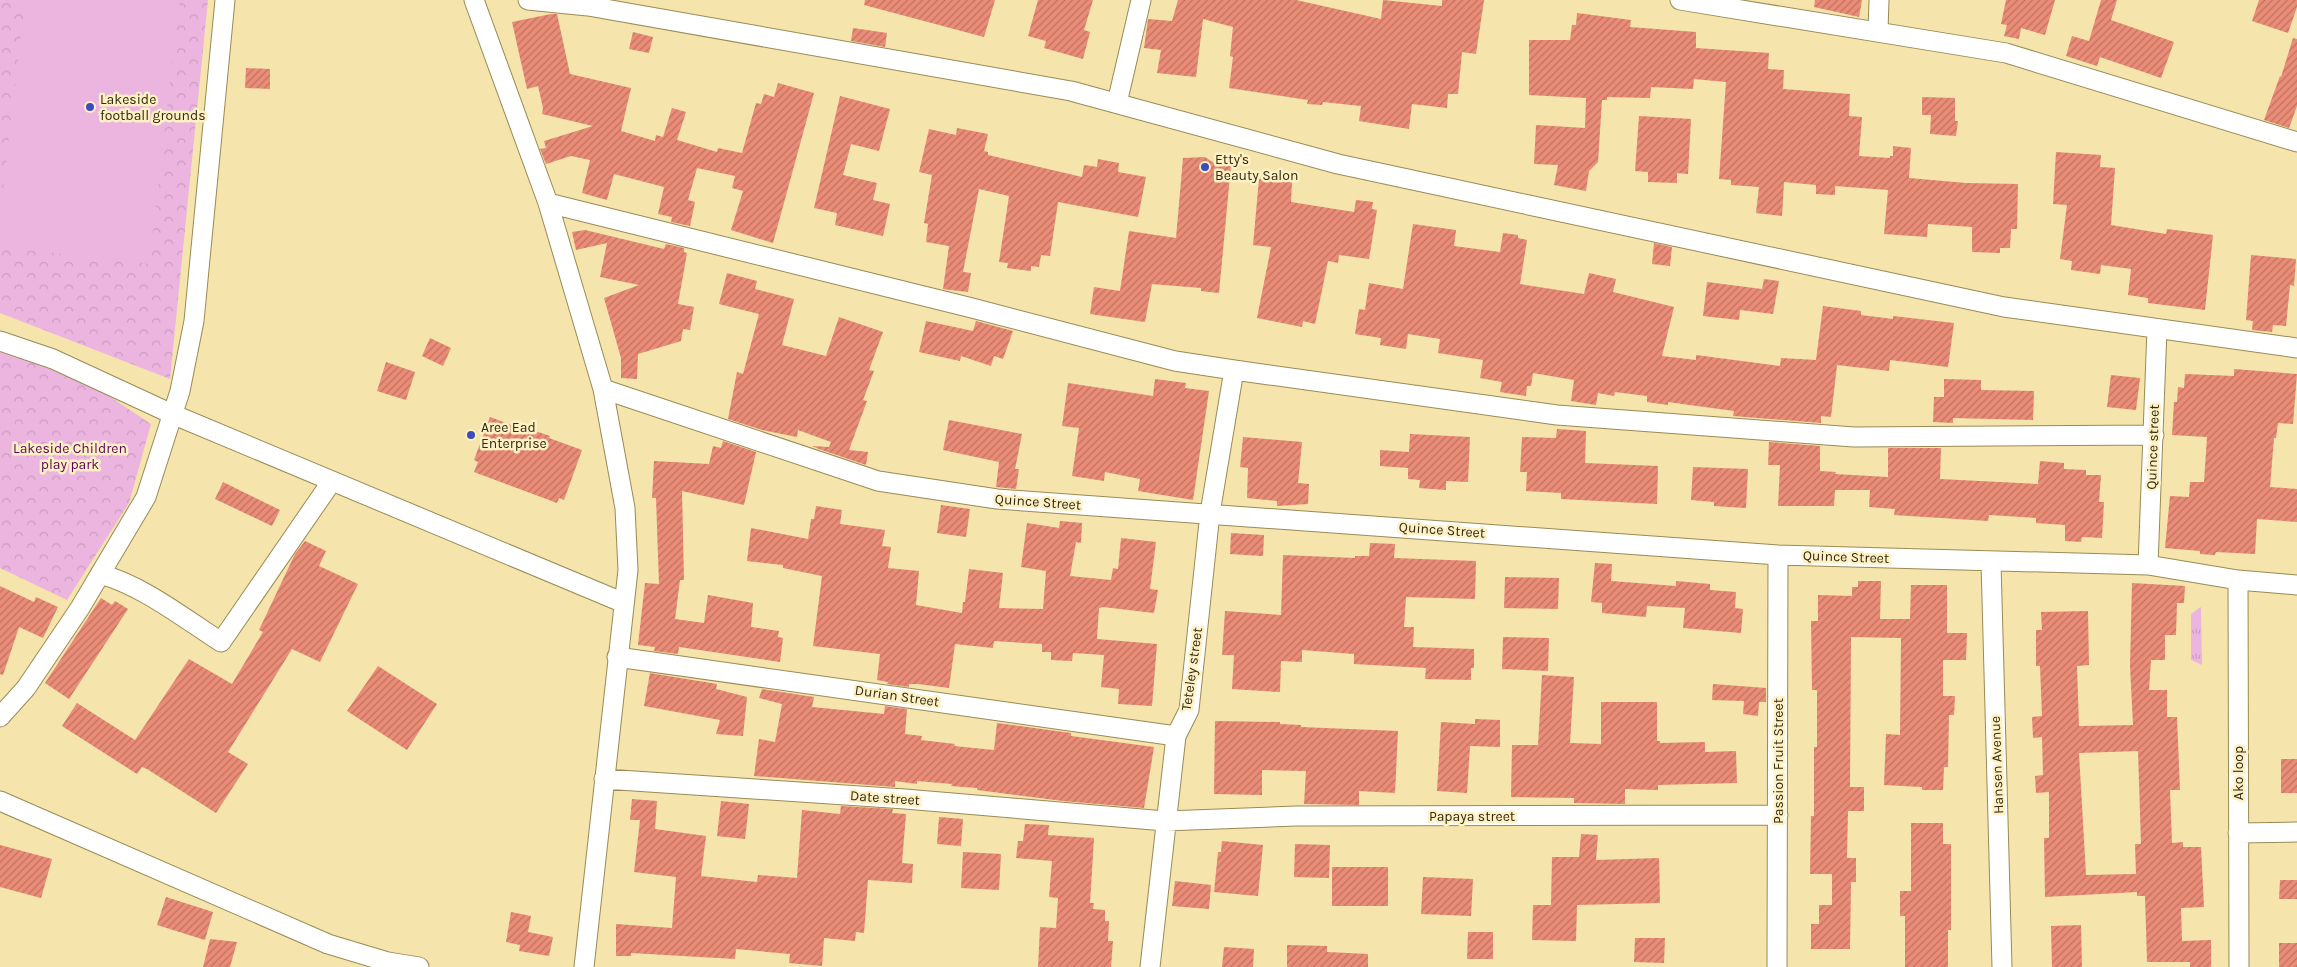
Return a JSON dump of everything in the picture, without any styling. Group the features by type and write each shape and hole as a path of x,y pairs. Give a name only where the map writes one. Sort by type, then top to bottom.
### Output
{"street":[{"path":"0,717 26,688 100,574 146,497 180,391 194,321 225,0"},
{"path":"474,0 548,203 603,389 625,508 628,570 584,967"},
{"path":"528,0 588,6 1071,91 1338,164 2004,306 2297,348"},
{"path":"1117,103 1141,0"},
{"path":"1680,0 2006,53 2297,142"},
{"path":"1878,31 1879,0"},
{"path":"548,203 1166,358 1234,370 1557,415 1854,437 2154,435"},
{"name":"Quince street","path":"2148,565 2157,329"},
{"path":"0,341 54,359 172,414 624,603"},
{"name":"Teteley street","path":"1150,967 1176,736 1189,710 1210,513 1234,370"},
{"name":"Quince Street","path":"603,389 878,481 997,499 1778,555 2148,565 2238,580 2297,585"},
{"path":"100,574 114,577 221,642 332,481"},
{"name":"Passion Fruit Street","path":"1778,555 1778,967"},
{"name":"Hansen Avenue","path":"1991,562 2002,967"},
{"name":"Ako loop","path":"2238,580 2239,967"},
{"name":"Durian Street","path":"617,657 1176,736"},
{"name":"Date street","path":"604,780 896,799 1166,821"},
{"path":"0,801 328,944 388,962 419,967"},
{"name":"Papaya street","path":"1166,821 1296,816 1778,816"},
{"path":"2238,833 2297,832"}],"green space":[{"path":"0,0 208,0 170,379 0,313"},
{"name":"Lakeside football grounds","path":"25,0 180,0 149,264 0,247 0,215"},
{"name":"Lakeside Children play park","path":"0,341 53,359 151,424 129,503 67,600 0,568"},
{"path":"2201,607 2202,665 2191,660 2191,614"}],"building":[{"path":"865,0 995,0 984,37 864,5"},
{"path":"1038,0 1093,0 1084,30 1090,32 1083,59 1044,48 1046,41 1028,36"},
{"path":"1178,0 1296,0 1381,19 1383,0 1442,6 1442,0 1484,0 1476,54 1462,52 1458,94 1448,94 1447,108 1412,104 1409,129 1359,121 1361,106 1323,102 1322,105 1307,104 1308,100 1229,88 1233,57 1230,56 1233,27 1203,19 1196,77 1157,73 1161,50 1144,48 1148,19 1172,21"},
{"path":"1815,0 1862,0 1859,17 1814,7"},
{"path":"2006,0 2055,0 2045,35 2021,28 2019,39 2004,36 2007,25 2001,24"},
{"path":"2101,0 2117,0 2111,20 2174,42 2161,78 2100,57 2097,66 2066,56 2072,36 2089,41"},
{"path":"2259,0 2297,0 2297,7 2288,33 2252,21"},
{"path":"1577,13 1631,20 1630,27 1696,32 1696,48 1769,53 1768,69 1784,70 1783,89 1850,94 1849,116 1862,117 1859,156 1890,158 1890,156 1893,156 1893,146 1911,148 1909,178 1966,183 2018,184 2017,229 2011,229 2010,248 2000,248 2000,253 1972,252 1972,227 1928,224 1927,237 1884,234 1888,190 1835,186 1835,195 1816,194 1816,185 1784,182 1782,216 1756,213 1759,187 1731,185 1731,180 1719,179 1726,82 1694,79 1693,89 1651,87 1650,98 1607,97 1607,100 1602,100 1598,162 1589,171 1586,191 1554,185 1558,165 1534,164 1536,125 1585,128 1586,98 1529,95 1529,40 1570,40 1572,25 1576,25"},
{"path":"557,14 570,74 631,88 621,131 655,141 656,135 663,137 672,108 686,112 677,140 717,152 718,148 742,153 756,103 761,104 764,94 774,97 778,83 814,93 773,243 731,230 743,191 732,188 735,176 697,168 688,200 695,202 690,226 671,222 672,217 658,214 664,187 614,174 607,200 582,193 590,160 571,156 546,164 540,149 546,148 544,141 593,126 542,114 543,108 538,86 527,89 512,22"},
{"path":"853,28 887,33 885,47 851,41"},
{"path":"633,32 653,37 649,53 629,49"},
{"path":"2293,38 2297,39 2297,106 2289,128 2264,120 2281,77"},
{"path":"246,68 270,69 270,89 245,88"},
{"path":"840,96 890,109 879,151 851,144 843,175 877,183 873,200 890,204 883,236 835,225 837,213 814,208"},
{"path":"1922,97 1955,98 1955,121 1958,121 1956,136 1930,134 1931,115 1922,115"},
{"path":"1639,116 1691,119 1688,174 1677,173 1677,183 1648,182 1648,172 1635,171"},
{"path":"957,128 988,134 984,151 988,152 988,155 1082,177 1084,165 1097,167 1098,159 1119,163 1118,172 1146,177 1138,217 1058,202 1050,256 1041,255 1039,267 1031,266 1031,271 1007,268 1008,263 999,262 1009,196 979,189 963,272 971,273 968,292 943,289 949,246 926,242 928,224 924,223 932,175 919,172 929,129 956,135"},
{"path":"2056,152 2101,155 2100,167 2115,168 2111,225 2166,234 2167,229 2213,235 2205,310 2148,303 2148,298 2128,295 2131,269 2101,265 2100,274 2071,270 2072,261 2060,259 2067,205 2053,204"},
{"path":"1205,157 1214,163 1231,165 1219,293 1201,291 1201,288 1152,284 1145,322 1090,314 1094,287 1120,291 1129,231 1176,238 1183,158"},
{"path":"1259,179 1292,182 1291,202 1354,212 1356,200 1373,202 1372,209 1377,210 1369,259 1339,255 1338,263 1328,261 1315,324 1303,321 1302,327 1257,318 1271,247 1253,245"},
{"path":"1413,224 1456,230 1454,246 1500,252 1503,233 1518,235 1518,238 1527,240 1520,284 1584,294 1589,273 1616,279 1613,292 1674,307 1662,356 1696,360 1696,355 1780,366 1781,358 1816,360 1823,306 1861,311 1861,315 1893,319 1893,316 1954,323 1948,367 1890,360 1889,371 1837,365 1831,417 1821,416 1821,423 1733,416 1734,411 1668,402 1668,405 1647,402 1647,396 1615,392 1614,396 1598,393 1596,405 1571,401 1574,380 1533,373 1531,386 1527,386 1526,396 1500,392 1502,382 1480,378 1483,360 1438,353 1440,339 1408,334 1406,349 1380,345 1381,338 1355,334 1359,309 1365,310 1369,283 1403,289"},
{"path":"585,230 664,249 666,244 684,248 684,252 687,253 678,304 694,307 690,330 683,329 681,341 638,354 637,379 621,378 621,358 604,298 639,285 600,277 607,243 576,250 572,232"},
{"path":"1654,243 1672,247 1670,266 1652,264"},
{"path":"2251,255 2296,259 2294,286 2290,285 2286,326 2273,325 2272,332 2252,330 2253,321 2246,320"},
{"path":"727,273 757,281 755,289 794,299 782,345 826,356 839,317 883,332 869,370 874,371 863,400 867,401 849,450 868,452 866,465 812,446 829,447 831,442 798,430 797,437 762,430 728,419 737,372 743,374 759,314 719,304"},
{"path":"1764,279 1779,281 1773,314 1740,310 1739,320 1703,316 1707,282 1762,289"},
{"path":"926,321 973,331 976,321 1013,331 1003,359 994,356 991,366 961,356 960,361 919,352"},
{"path":"430,338 451,348 443,366 422,356"},
{"path":"386,362 415,372 406,400 377,391"},
{"path":"2234,369 2297,374 2293,424 2278,423 2276,438 2274,438 2270,487 2297,489 2297,522 2257,519 2255,554 2216,552 2215,555 2200,554 2200,551 2165,548 2170,496 2189,497 2190,482 2204,482 2207,437 2172,435 2174,402 2177,402 2178,387 2184,388 2185,374 2234,376"},
{"path":"2111,375 2140,378 2136,410 2107,407"},
{"path":"1155,379 1186,383 1185,388 1209,391 1193,500 1138,491 1140,479 1105,472 1104,481 1072,476 1079,428 1062,426 1068,383 1153,396"},
{"path":"1944,379 1981,380 1981,390 2034,391 2033,420 1953,418 1953,423 1933,422 1934,397 1944,397"},
{"path":"490,417 522,429 523,427 550,436 549,438 582,450 564,500 559,498 557,503 474,472 478,462 474,460"},
{"path":"949,420 1022,434 1015,469 1019,469 1016,489 996,487 999,462 943,450"},
{"path":"1557,429 1586,431 1585,463 1658,466 1657,504 1561,499 1561,493 1526,491 1527,472 1520,472 1522,437 1556,438"},
{"path":"1410,434 1470,437 1468,482 1446,481 1446,490 1419,488 1420,480 1408,479 1408,468 1380,466 1380,450 1409,452"},
{"path":"1243,437 1302,442 1298,483 1309,484 1308,504 1277,506 1277,501 1247,498 1248,468 1240,467"},
{"path":"723,441 756,452 744,505 682,491 684,580 680,580 675,619 704,623 708,595 753,603 751,627 779,631 778,637 783,638 780,662 679,647 678,654 654,651 655,647 638,645 645,583 659,584 656,498 652,498 654,461 709,464 713,446 721,448"},
{"path":"1769,442 1820,446 1820,471 1836,472 1835,474 1888,477 1888,448 1941,448 1940,479 2038,484 2040,461 2064,463 2064,469 2086,470 2086,475 2101,475 2099,502 2104,502 2102,538 2082,537 2081,542 2065,541 2065,525 2036,523 2036,518 1989,515 1988,521 1894,515 1895,509 1869,507 1870,490 1835,490 1834,506 1778,506 1780,465 1768,465"},
{"path":"1693,467 1748,469 1746,508 1714,506 1714,502 1691,500"},
{"path":"223,482 280,510 272,526 215,499"},
{"path":"941,505 970,509 966,537 937,533"},
{"path":"816,506 842,510 840,524 885,530 882,546 891,547 888,568 919,571 916,605 962,613 969,569 1003,573 999,608 1043,609 1046,571 1021,567 1027,523 1059,528 1060,521 1082,523 1081,543 1076,542 1070,576 1111,580 1113,568 1118,569 1121,538 1156,542 1150,589 1158,590 1154,613 1099,608 1097,639 1157,644 1152,706 1118,704 1119,689 1101,687 1104,655 1073,653 1072,661 1051,660 1051,652 1042,652 1042,644 994,641 993,648 955,644 949,688 918,684 909,684 909,687 887,684 888,682 877,680 880,654 813,646 822,576 783,568 783,565 747,561 751,528 808,539 811,519 814,519"},
{"path":"1231,533 1264,535 1263,556 1230,554"},
{"path":"305,541 326,551 319,566 358,584 320,662 292,649 228,752 248,764 216,813 147,769 142,767 137,774 62,726 77,703 135,740 189,659 232,684 263,632 259,630 295,554"},
{"path":"1370,543 1395,544 1394,558 1476,561 1475,599 1406,597 1404,627 1414,627 1413,647 1474,649 1474,668 1471,668 1471,680 1425,679 1426,668 1354,664 1354,654 1302,650 1302,662 1281,661 1280,692 1232,689 1234,655 1222,655 1225,611 1281,615 1283,555 1355,558 1355,556 1369,556"},
{"path":"1595,563 1612,564 1611,581 1676,586 1676,581 1710,584 1710,590 1736,592 1735,608 1743,609 1741,633 1683,628 1685,608 1647,606 1646,617 1602,613 1602,603 1591,602"},
{"path":"1505,577 1559,578 1558,609 1504,608"},
{"path":"1858,581 1881,581 1880,619 1910,619 1911,585 1947,585 1947,633 1967,633 1966,660 1943,660 1943,696 1955,696 1954,715 1949,715 1948,767 1944,767 1943,790 1922,790 1922,787 1884,785 1886,734 1900,735 1901,638 1851,637 1850,787 1864,787 1864,811 1848,811 1847,858 1856,858 1856,882 1851,882 1850,949 1811,949 1811,924 1819,924 1819,905 1832,905 1832,874 1810,874 1811,816 1814,816 1814,747 1817,747 1817,690 1812,690 1811,621 1818,621 1818,595 1852,596 1852,587 1858,587"},
{"path":"2132,583 2185,586 2184,603 2177,603 2176,635 2165,635 2165,660 2151,660 2149,690 2167,690 2167,717 2177,717 2180,790 2170,790 2172,843 2183,842 2183,847 2201,847 2204,907 2181,908 2182,941 2211,940 2211,967 2190,967 2190,962 2147,962 2145,896 2137,896 2137,892 2045,897 2044,838 2049,838 2049,792 2036,793 2035,776 2043,775 2042,737 2033,738 2032,717 2042,716 2040,666 2036,666 2036,630 2042,630 2041,612 2088,611 2089,665 2077,666 2079,726 2133,725 2130,666","holes":["2138,751 2141,844 2135,844 2136,874 2086,875 2079,753"]},
{"path":"0,586 34,602 36,597 58,607 43,638 19,627 3,675 0,674"},
{"path":"101,598 112,605 115,601 128,609 69,699 45,683"},
{"path":"1503,637 1549,638 1548,671 1502,669"},
{"path":"378,666 437,704 407,750 347,711"},
{"path":"650,673 717,684 716,689 747,697 743,736 716,734 720,720 644,706"},
{"path":"1542,675 1574,677 1570,743 1601,744 1601,702 1657,702 1657,741 1660,741 1660,743 1705,742 1705,752 1736,751 1737,783 1658,785 1658,790 1625,789 1625,804 1574,803 1574,798 1511,797 1512,745 1538,745"},
{"path":"1713,684 1766,688 1766,702 1759,702 1758,716 1743,714 1744,701 1712,700"},
{"path":"762,689 814,697 812,707 884,714 885,706 907,709 905,734 922,736 921,740 955,744 954,746 994,750 997,723 1071,733 1071,736 1154,747 1144,808 1063,801 951,786 952,784 917,781 917,784 895,781 895,787 754,776 759,739 775,742 782,704 759,698"},
{"path":"1475,719 1500,720 1500,747 1470,746 1467,793 1437,791 1441,722 1475,724"},
{"path":"1215,721 1280,722 1280,724 1301,725 1301,727 1398,731 1395,793 1359,791 1359,805 1304,804 1306,771 1262,770 1262,795 1214,794"},
{"path":"2281,759 2297,759 2297,793 2281,793"},
{"path":"632,799 657,801 655,829 706,836 701,876 757,882 758,875 797,878 802,810 840,814 841,806 893,809 892,813 906,814 902,863 913,864 912,883 868,880 864,933 856,932 855,941 824,938 822,966 789,963 790,954 736,949 735,959 631,953 631,956 616,956 616,924 672,928 676,877 634,872 640,820 630,820"},
{"path":"721,801 749,804 745,839 717,836"},
{"path":"939,817 963,819 961,846 937,844"},
{"path":"1911,823 1943,823 1943,844 1951,844 1951,930 1948,930 1948,967 1905,967 1905,916 1900,916 1900,891 1911,891"},
{"path":"1025,824 1049,825 1048,835 1094,838 1090,903 1094,903 1093,909 1105,910 1105,921 1109,921 1108,941 1113,941 1111,967 1038,967 1040,927 1056,928 1058,898 1049,897 1052,861 1016,858 1018,841 1023,841"},
{"path":"1581,834 1598,835 1596,860 1659,858 1660,903 1577,905 1576,941 1532,940 1533,905 1551,905 1552,857 1579,857"},
{"path":"1222,841 1263,845 1258,896 1214,892 1218,852 1221,852"},
{"path":"1295,844 1330,845 1329,878 1294,877"},
{"path":"0,845 52,859 41,898 0,887"},
{"path":"963,852 1001,854 999,890 961,888"},
{"path":"1332,867 1388,867 1388,906 1332,906"},
{"path":"1423,877 1473,879 1471,916 1421,914"},
{"path":"2280,880 2297,880 2297,899 2279,899"},
{"path":"1175,881 1211,885 1209,909 1172,906"},
{"path":"166,897 213,912 205,940 157,925"},
{"path":"511,912 531,916 528,932 553,937 549,956 519,951 520,945 506,942"},
{"path":"2081,925 2082,967 2052,967 2051,926"},
{"path":"1468,932 1493,932 1493,959 1467,959"},
{"path":"1635,938 1665,938 1664,963 1634,962"},
{"path":"210,939 237,942 230,967 203,967"},
{"path":"2279,943 2297,943 2297,967 2279,967"},
{"path":"1287,945 1327,946 1327,952 1368,954 1368,967 1287,967"},
{"path":"1224,947 1254,949 1253,967 1222,967"}],"place":[{"name":"Lakeside football grounds","path":"90,107"},
{"name":"Etty's Beauty Salon","path":"1205,167"},
{"name":"Aree Ead Enterprise","path":"471,435"}]}
